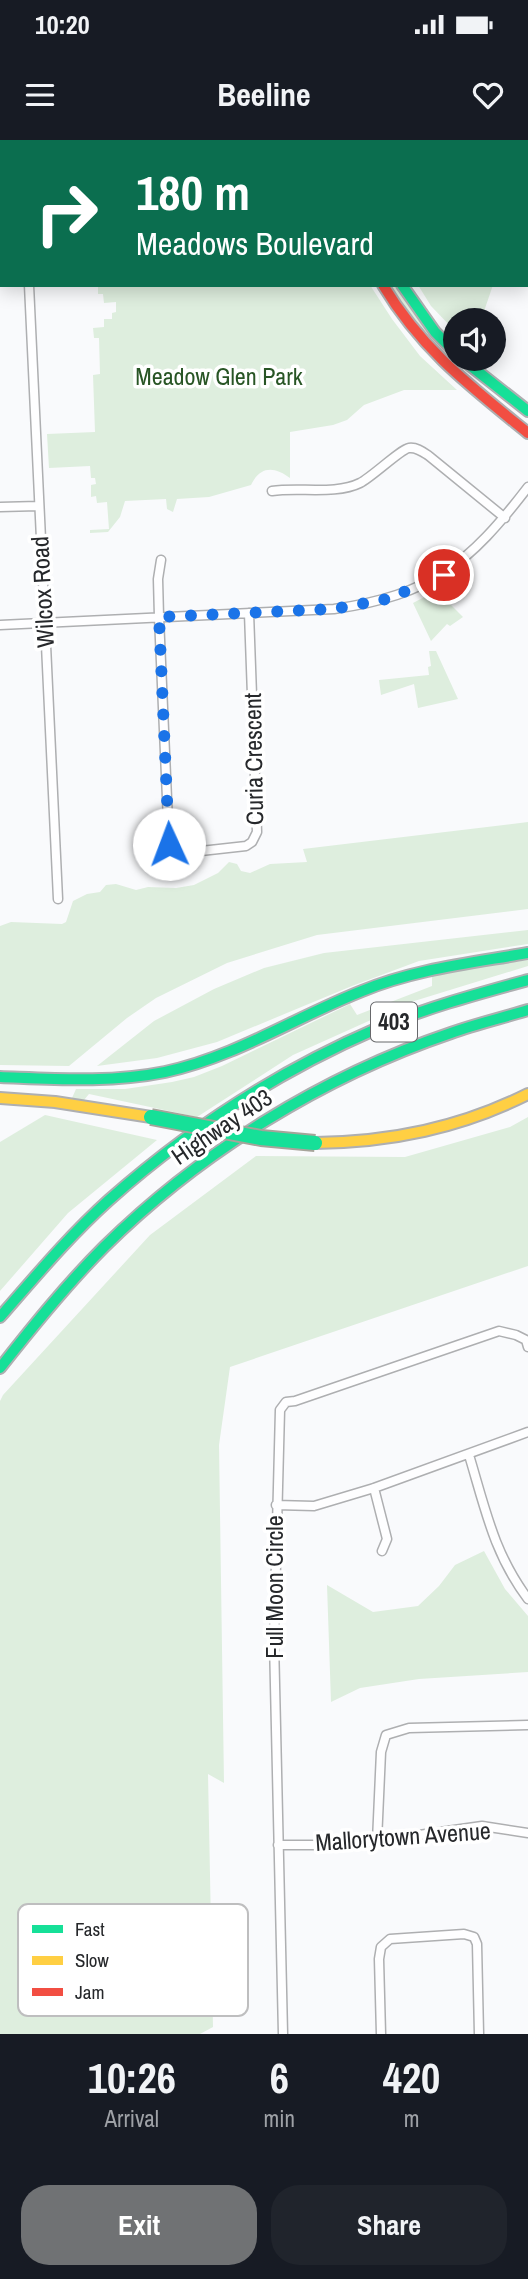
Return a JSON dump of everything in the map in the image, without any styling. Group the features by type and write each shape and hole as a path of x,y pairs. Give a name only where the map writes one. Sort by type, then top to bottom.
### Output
{"main road":[{"path":"384,287 414,331 448,368 528,433"},
{"path":"403,287 443,340"},
{"path":"477,371 528,411"},
{"path":"0,1077 115,1077 186,1068 280,1030 322,1008 389,980 422,971 528,953"},
{"name":"Highway 403","path":"0,1317 53,1257 109,1202 168,1152 229,1108 309,1061 388,1024 465,996 528,980"},
{"name":"Highway 403","path":"0,1368 47,1308 106,1246 168,1192 236,1142 320,1091 402,1052 528,1010"},
{"path":"0,1098 54,1102 261,1138 315,1143 368,1142 416,1134 467,1120 528,1094"}],"street":[{"name":"Wilcox Road","path":"29,287 58,899"},
{"path":"272,491 354,486 381,470 401,451 410,447 429,456 505,518"},
{"path":"0,625 334,609 381,601 444,575 478,548 528,487"},
{"path":"0,507 38,506"},
{"path":"159,617 158,579 161,560"},
{"name":"Curia Crescent","path":"159,617 169,844 176,851 192,852 246,846 252,842 257,832 249,613"},
{"name":"Full Moon Circle","path":"283,2034 274,1641 280,1410 286,1402 499,1331 526,1340 528,1347"},
{"path":"276,1505 314,1506 374,1488 528,1432"},
{"path":"469,1455 494,1540 511,1576 528,1599"},
{"path":"374,1488 387,1539 382,1551"},
{"path":"377,1841 381,1752 386,1735 409,1728 528,1724"},
{"name":"Mallorytown Avenue","path":"278,1845 377,1841 482,1826 528,1833"},
{"path":"381,2034 381,1947 390,1939 464,1934 474,1937 477,1944 479,2034"}],"green space":[{"name":"Meadow Glen Park","path":"98,287 371,287 420,356 457,390 404,390 364,405 347,420 290,432 290,478 278,471 263,471 251,485 209,497 177,499 173,512 167,509 166,499 125,501 120,517 108,532 90,533 90,530 109,529 107,502 97,503 96,496 91,497 91,485 96,484 95,478 91,478 90,466 49,468 47,434 95,432 93,375 100,374 99,338 94,338 93,328 104,327 104,319 112,319 112,313 116,312 116,302 104,303 103,294 98,294"},
{"path":"391,287 400,287 443,346 443,352"},
{"path":"419,287 492,287 485,308 443,308 443,318"},
{"path":"457,580 462,584 446,600 463,617 450,626 447,624 431,641 413,603"},
{"path":"429,651 436,651 458,699 418,708 414,684 381,695 379,680 429,675"},
{"path":"528,822 528,909 317,935 227,963 156,998 127,1018 69,1066 0,1065 0,926 11,922 62,924 66,922 73,901 87,894 100,892 106,885 116,884 136,890 148,887 176,888 194,885 218,873 229,862 237,864 241,871 250,873 270,864 307,862 303,849"},
{"path":"528,930 528,944 419,961 217,1042 157,1058 97,1066 154,1021 214,989 264,968 324,953"},
{"path":"528,960 528,966 411,1002 293,1055 197,1117 89,1094 84,1100 72,1098 76,1089 125,1089 194,1077 350,1004 357,1015 432,986 432,976"},
{"path":"45,1115 157,1140 68,1213 0,1291 0,1142"},
{"path":"528,1117 528,1266 230,1367 219,1445 224,1783 208,1774 211,1904 18,1904 18,2016 213,2016 213,2027 200,2034 0,2034 0,1401 3,1395 150,1235 256,1156 405,1157 510,1127"},
{"path":"484,1551 505,1589 528,1616 528,1672 419,1679 360,1688 331,1702 327,1585 373,1612 418,1606 439,1586 455,1565"}],"traffic: fast":[{"path":"403,287 443,340"},
{"path":"477,371 528,411"},
{"path":"0,1077 104,1079 165,1072 241,1047 337,1001 382,983 444,968 528,953"},
{"path":"0,1317 66,1242 109,1200 170,1150 236,1104 304,1064 376,1029 432,1008 528,980"},
{"path":"0,1368 50,1306 104,1247 141,1212 222,1149 266,1121 357,1071 451,1033 528,1010"},
{"path":"151,1117 261,1138 315,1143"}],"traffic: slow":[{"path":"315,1143 371,1140 424,1131 477,1116 528,1094"},
{"path":"0,1098 55,1102 151,1117"}],"traffic: jam":[{"path":"384,287 414,329 448,366 528,433"}],"route":[{"path":"169,844 159,617 334,609 387,599 444,575"}]}
